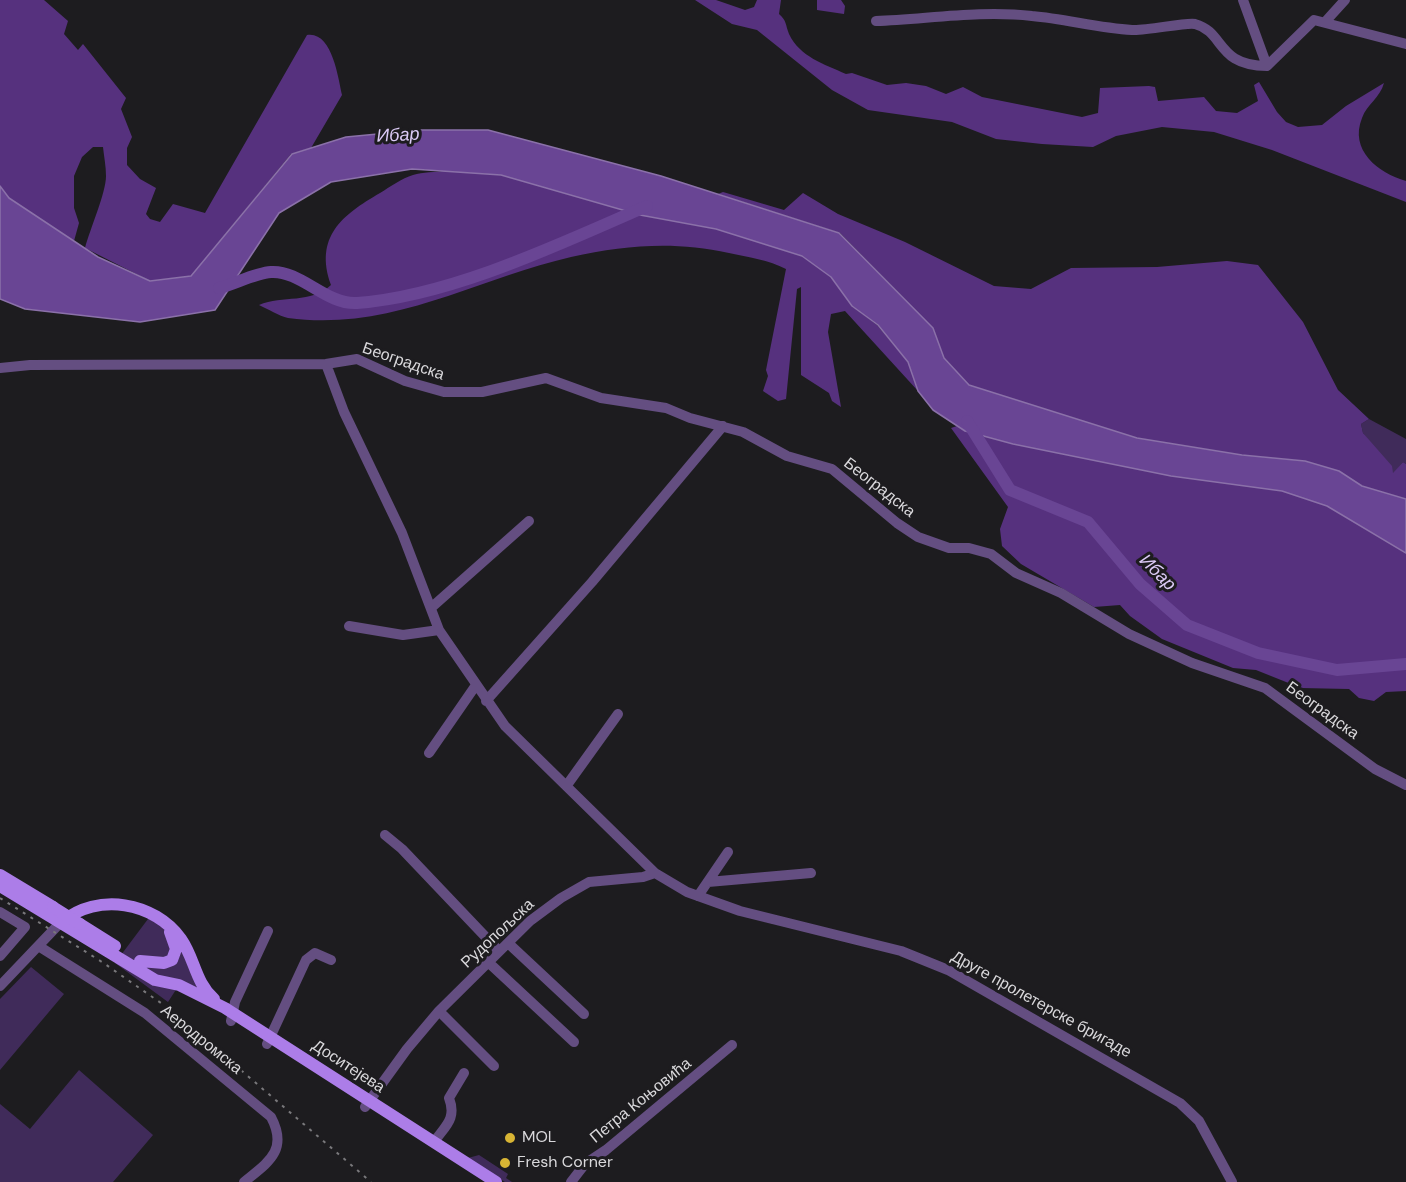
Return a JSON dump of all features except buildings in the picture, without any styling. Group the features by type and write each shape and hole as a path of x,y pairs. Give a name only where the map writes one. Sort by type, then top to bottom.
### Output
{"main road":[{"name":"Доситејева","path":"0,875 229,1014 368,1104 482,1182"},
{"path":"0,886 156,980 179,985"},
{"path":"61,922 76,912 113,904 135,908 160,918 180,937 201,984 229,1014"},
{"path":"135,908 159,920 175,943 175,953 169,961 158,964 140,961"},
{"name":"Доситејева","path":"368,1104 434,1142 496,1182"}],"street":[{"path":"1243,0 1267,66"},
{"path":"1326,22 1345,0"},
{"path":"876,21 1008,14 1130,30 1193,23 1205,28 1232,58 1248,66 1267,66 1306,25 1314,20 1406,44"},
{"name":"Београдска","path":"0,368 30,365 326,364 357,359 405,381 444,392 482,392 546,378 601,398 666,408 759,439 787,456 832,470 897,524 918,537 949,548 969,548 991,554 1016,573 1061,592 1128,634 1192,663 1265,688 1375,769 1406,785"},
{"path":"326,364 344,412 382,486 432,607 439,630 505,726 655,873"},
{"path":"486,701 592,582 723,426"},
{"path":"432,607 529,521"},
{"path":"349,626 403,635 439,630"},
{"path":"429,753 476,685"},
{"path":"567,785 618,714"},
{"path":"385,835 503,947 584,1014"},
{"path":"698,896 728,852"},
{"name":"Рудопољска","path":"368,1104 407,1048 439,1011 503,947 561,898 589,882 655,873"},
{"name":"Друге пролетерске бригаде","path":"655,873 698,896 788,924 901,951 948,970 1131,1072 1185,1107 1199,1121 1232,1182"},
{"path":"708,882 811,873"},
{"path":"0,912 25,927 0,956"},
{"path":"0,986 61,922"},
{"path":"229,1014 268,931"},
{"name":"Аеродромска","path":"40,946 145,1013 271,1117 278,1137 277,1150 270,1161 244,1182"},
{"path":"268,1040 306,960 315,953 331,960"},
{"path":"488,962 574,1042"},
{"path":"439,1011 494,1066"},
{"name":"Петра Коњовића","path":"571,1182 585,1164 606,1150 732,1045"},
{"path":"434,1142 451,1117 453,1111 448,1098 464,1073"}],"shaded area":[{"path":"0,0 44,0 68,21 64,34 78,50 83,44 126,98 121,109 132,137 127,148 127,165 140,179 156,188 146,214 150,219 160,222 173,204 205,213 307,35 316,36 328,47 336,67 342,95 311,148 291,154 191,276 150,281 85,248 105,183 103,147 93,147 82,157 74,176 74,208 79,223 74,241 9,198 0,186"},
{"path":"695,0 716,0 745,10 754,7 757,0 781,0 779,14 799,49 813,59 846,74 852,73 887,85 906,83 926,86 946,94 963,87 982,97 1082,117 1098,113 1100,88 1149,86 1155,87 1158,101 1204,97 1216,111 1237,113 1258,101 1254,85 1259,82 1277,112 1286,122 1298,127 1322,125 1346,106 1384,83 1380,93 1362,118 1359,140 1363,150 1376,166 1406,181 1406,202 1272,150 1214,132 1162,127 1116,136 1093,147 1042,144 996,139 952,122 868,110 832,90 757,30 732,24"},
{"path":"817,0 841,0 845,6 844,14 817,10"},
{"path":"446,171 501,175 640,215 716,229 802,256 831,277 852,306 877,325 908,362 918,391 845,311 831,314 828,332 841,407 832,401 829,393 801,375 801,287 797,289 786,399 778,401 763,391 768,376 766,370 786,269 758,259 709,249 650,246 591,253 536,267 398,311 362,317 326,320 288,318 259,305 306,297 323,291 331,285 326,253 329,241 343,219 366,201 405,178 421,173"},
{"path":"723,192 784,210 803,193 838,214 905,242 994,286 1031,289 1071,268 1157,267 1227,261 1258,265 1303,322 1338,390 1369,419 1361,424 1363,433 1392,466 1393,473 1403,462 1406,464 1406,499 1362,486 1339,471 1305,461 1242,455 1137,438 969,385 944,358 933,328 840,233 718,194"},
{"path":"1369,419 1406,439 1406,464 1403,462 1393,474 1363,433 1361,424"},
{"path":"957,426 965,431 1013,444 1282,491 1327,506 1406,553 1406,691 1386,692 1374,701 1359,698 1349,689 1301,688 1256,670 1233,668 1162,639 1130,616 1120,605 1094,607 1021,564 1002,546 1000,529 1008,507 951,428"},
{"path":"151,915 173,929 206,992 179,985 168,1002 115,963"},
{"path":"31,967 64,994 0,1070 0,999"},
{"path":"79,1070 153,1135 113,1182 0,1182 0,1104 30,1129"},
{"path":"479,1155 508,1174 506,1178 512,1182 505,1182 468,1158"}],"water":[{"path":"420,130 488,130 661,176 839,233 933,328 944,358 969,385 1137,438 1242,455 1305,461 1339,471 1362,486 1406,499 1406,553 1327,506 1282,491 1171,476 1013,444 965,431 933,410 918,391 908,362 878,325 852,306 831,277 802,256 716,229 640,215 501,175 412,169 331,182 279,213 215,310 140,322 25,309 0,299 0,186 9,198 98,257 150,281 191,276 292,154 346,137"}],"waterway":[{"name":"Ибар","path":"219,288 258,274 271,272 293,276 324,294 346,302 357,303 393,298 430,290 505,266 647,206"},
{"name":"Ибар","path":"967,421 1010,490 1088,522 1140,584 1187,625 1258,653 1337,670 1406,664"}],"railway":[{"path":"0,898 102,962 171,1010 371,1182"}],"place":[{"name":"MOL","path":"510,1138"},
{"name":"Fresh Corner","path":"505,1163"}]}
